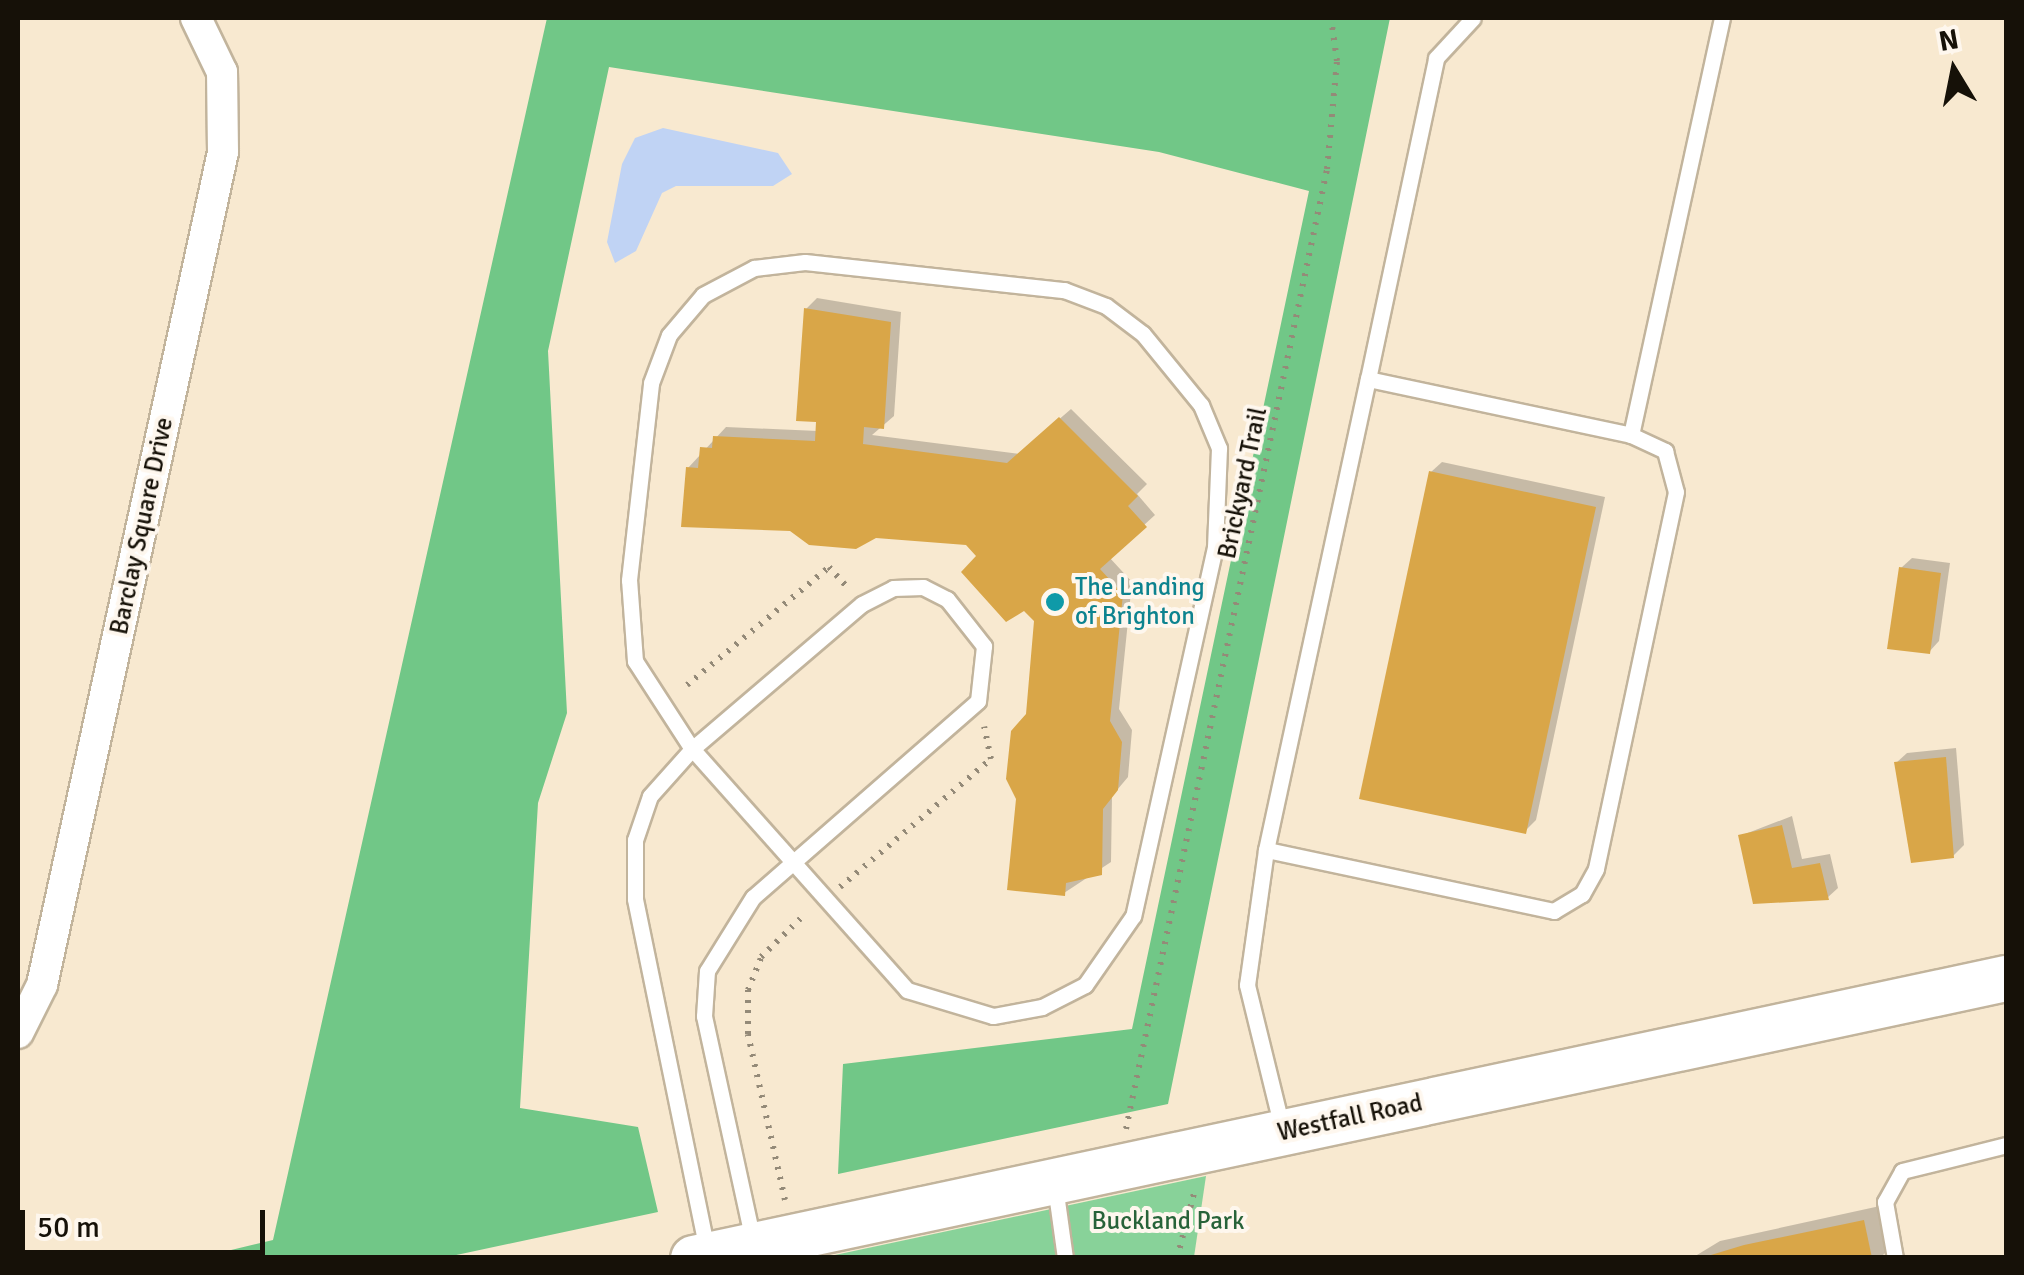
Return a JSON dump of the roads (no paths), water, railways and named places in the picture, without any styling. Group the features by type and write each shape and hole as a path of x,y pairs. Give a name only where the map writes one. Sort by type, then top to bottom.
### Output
{"street":[{"name":"Barclay Square Drive","path":"18,1033 42,985 223,152 222,72 196,18"},
{"name":"Westfall Road","path":"700,1256 2006,978"}],"lane":[{"path":"1283,1132 1247,985 1266,850 1436,58 1473,18"},
{"path":"1631,434 1722,18"},
{"path":"806,262 1064,290 1144,334 1201,404 1219,448 1222,498 1133,916 1110,959 1042,1007 992,1016 951,1009 894,978 789,864 692,749 635,661 630,580 651,383 670,335 703,295 754,268 806,262"},
{"path":"1266,850 1554,911 1582,894 1596,869 1676,492 1665,450 1631,434 1368,379"},
{"path":"700,1256 635,899 634,840 650,796 692,749 893,588 923,588 966,619 988,674 978,701 789,864 722,934 706,971 704,1016 754,1244"},
{"path":"1895,1258 1886,1202 1902,1171 2006,1145"},
{"path":"1055,1182 1065,1258"}],"water":[{"path":"663,128 778,153 792,174 773,186 676,186 662,193 636,251 615,263 607,242 622,164 635,138"}],"place":[{"name":"The Landing of Brighton","path":"1055,602"}],"park label":[{"name":"Buckland Park","path":"1168,1221"}]}
